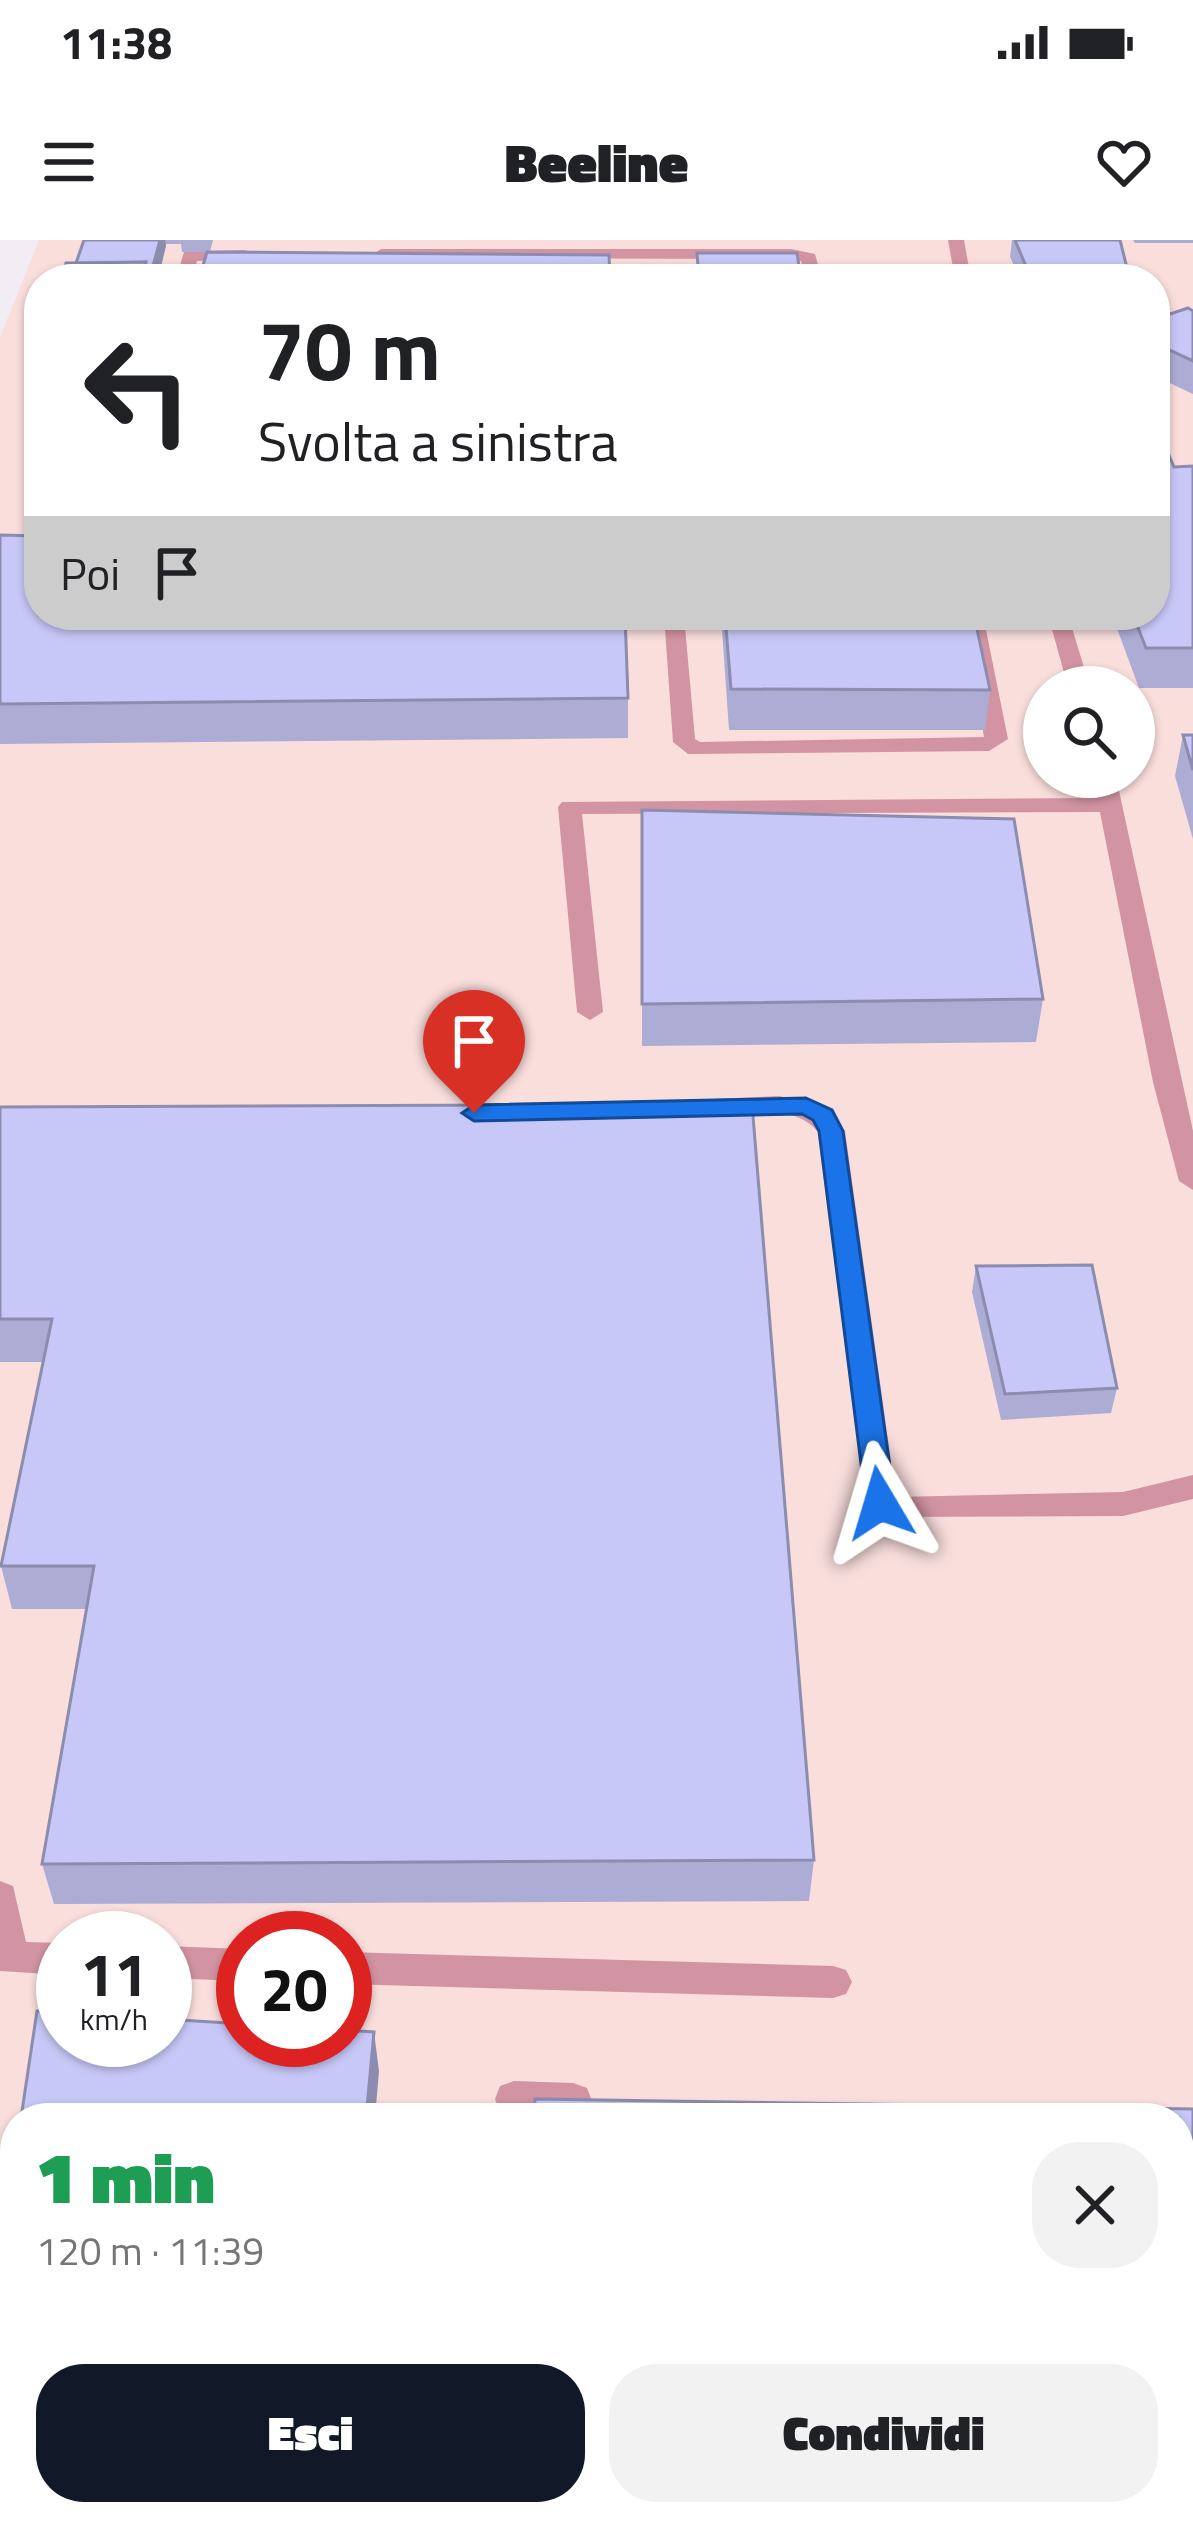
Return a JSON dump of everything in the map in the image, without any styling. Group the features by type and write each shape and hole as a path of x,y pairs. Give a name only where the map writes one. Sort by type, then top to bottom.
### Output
{"street":[{"path":"372,254 531,246 647,254 802,255 809,257 811,264"},
{"path":"647,254 648,264"},
{"path":"188,264 190,256 258,255"},
{"path":"675,630 684,742 696,749 988,744 997,739 976,630"},
{"path":"1062,630 1072,666"},
{"path":"1110,798 1166,1082 1193,1181"},
{"path":"590,1012 570,807 1111,805"},
{"path":"687,1108 806,1106 823,1115 831,1131 880,1503 886,1509 1123,1504 1193,1486"},
{"path":"0,1897 10,1958 36,1958"},
{"path":"372,1969 833,1982"},
{"path":"514,2099 610,2102"}],"shaded area":[{"path":"39,240 1193,240 1193,2103 0,2103 0,337 24,277 24,630 1170,630 1170,264 29,264"}],"building":[{"path":"84,240 160,240 154,264 76,263"},
{"path":"1015,240 1120,240 1126,264 1025,264"},
{"path":"207,252 609,255 609,264 203,264"},
{"path":"697,253 797,253 799,264 698,264"},
{"path":"146,262 146,264 66,263"},
{"path":"1188,308 1193,311 1193,361 1170,350 1170,314"},
{"path":"1170,458 1174,467 1193,466 1193,648 1146,648 1139,630 1170,630"},
{"path":"0,535 24,536 24,630 626,630 628,698 0,704"},
{"path":"726,630 977,630 990,690 731,689"},
{"path":"1183,735 1193,735 1193,770"},
{"path":"642,810 1014,819 1043,999 642,1004"},
{"path":"752,1104 814,1860 42,1864 94,1566 1,1566 52,1319 0,1319 0,1107"},
{"path":"1092,1265 1117,1388 1005,1394 976,1266"},
{"path":"36,2018 36,2067 192,2067 192,2021 216,2022 216,2067 371,2067 367,2103 23,2103"},
{"path":"535,2099 798,2103 535,2103"}],"route":[{"path":"474,1113 806,1106 823,1115 831,1131 880,1503"}]}
